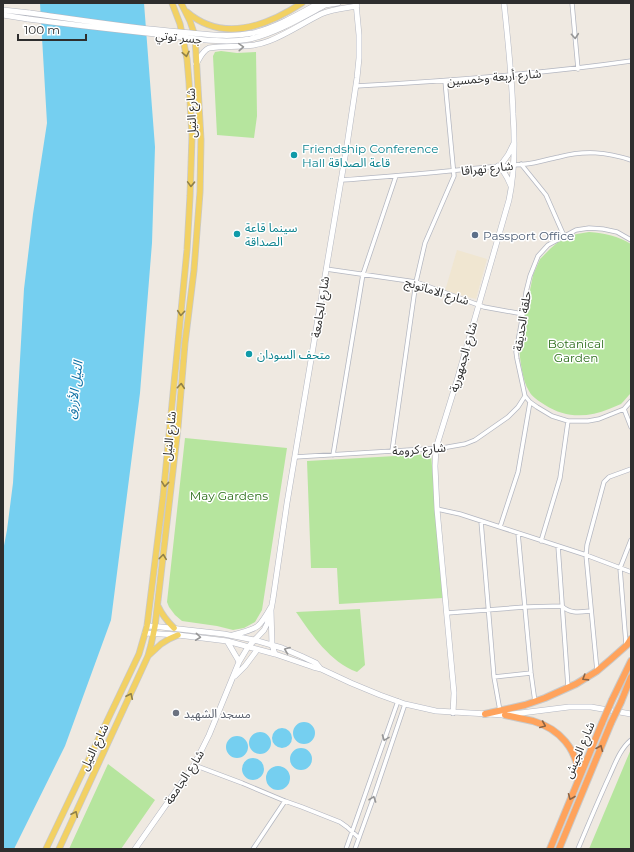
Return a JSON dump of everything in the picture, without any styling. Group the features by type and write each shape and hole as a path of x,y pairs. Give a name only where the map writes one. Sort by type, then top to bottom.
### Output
{"highway":[{"path":"485,714 535,702 576,684 597,671 631,640"},
{"name":"شارع الجيش","path":"550,849 602,723 631,661"},
{"name":"شارع الجيش","path":"559,849 631,677"},
{"path":"505,715 533,721 556,732 565,741 574,754 579,779"}],"main road":[{"name":"شارع النيل","path":"46,849 139,654 147,626 166,474 189,225 192,155 190,82 187,59 180,24 172,3"},
{"path":"183,6 201,22 212,26 229,29 261,24 289,12 302,3"},
{"name":"جسر توتي","path":"3,10 170,31 232,36 264,30 319,3"},
{"name":"جسر توتي","path":"3,15 115,30 229,41 248,39 278,30 325,5 338,3"},
{"name":"شارع الجمهورية","path":"453,713 454,693 437,509 436,448 458,377 512,187 515,154 511,76 504,3"},
{"path":"196,64 202,53 209,48 245,47 259,44 286,34 322,14 356,5"},
{"name":"شارع الجامعة","path":"275,654 272,645 272,608 295,457 356,86 359,58 358,19 356,5"},
{"name":"شارع النيل","path":"59,849 148,656 154,634 178,427 185,343 194,270 202,156 194,32 183,6"},
{"path":"512,187 499,166 508,155 514,142"},
{"path":"192,155 202,156"},
{"path":"185,270 194,270"},
{"path":"178,344 185,343"},
{"path":"154,570 162,570"},
{"path":"158,604 162,614 174,628"},
{"path":"232,635 246,632 257,627 272,608"},
{"name":"شارع الجامعة","path":"134,849 194,765 209,735 239,662 248,647 264,630 272,608"},
{"path":"147,626 232,635 254,640 301,656 316,663 321,669"},
{"path":"145,633 178,635 227,641 275,654 321,669 351,683 405,704 436,711 505,715 569,707 591,708 631,714"},
{"path":"148,656 169,638 178,635"},
{"path":"227,641 239,662"},
{"name":"شارع الجامعة","path":"233,678 245,666 257,650"},
{"path":"113,707 123,711"}],"street":[{"path":"572,3 578,69"},
{"name":"شارع أربعة وخمسين","path":"356,86 511,76 578,69 631,61"},
{"path":"392,451 416,282 425,243 455,174 445,81"},
{"name":"شارع تهراقا","path":"341,180 528,164 586,152 616,156 631,160"},
{"path":"522,164 546,195 564,236"},
{"path":"334,455 363,274 396,176"},
{"name":"حلقة الحديقة","path":"631,240 617,232 589,228 576,230 548,245 538,256 530,276 516,352 525,396 530,402 552,416 568,421 594,420 624,409 631,401"},
{"name":"شارع الاماتونج","path":"326,269 416,282 489,308 523,314"},
{"name":"شارع كرومة","path":"295,457 455,447 475,440 508,417 518,407 525,396"},
{"path":"500,527 518,472 530,402"},
{"path":"624,409 631,428"},
{"path":"541,541 560,478 568,421"},
{"path":"597,671 586,556 587,545 604,482 609,478 631,469"},
{"path":"437,509 500,527 631,572"},
{"path":"481,521 494,677 500,711"},
{"path":"518,533 524,606 535,702"},
{"path":"627,645 620,568 631,540"},
{"path":"558,546 568,687"},
{"path":"447,613 524,606 562,606 573,612 591,611"},
{"path":"494,677 531,673"},
{"path":"346,849 398,701"},
{"path":"355,849 405,704"},
{"path":"578,849 617,758 623,748 631,740"},
{"path":"194,765 340,822 359,838"},
{"path":"253,849 284,801"},
{"path":"360,808 369,812"}],"shaded area":[{"path":"457,250 487,259 476,299 445,291"}],"green space":[{"path":"221,51 237,53 256,52 257,116 254,138 217,135 213,56 215,52"},
{"name":"Botanical Garden","path":"589,232 611,235 631,244 631,393 621,404 601,412 576,415 553,409 540,402 530,393 523,375 519,346 533,275 540,259 563,238"},
{"name":"May Gardens","path":"185,438 287,448 262,610 255,622 244,628 233,630 182,621 175,615 167,602"},
{"path":"431,454 443,598 339,604 337,568 311,568 307,461"},
{"path":"360,609 365,665 357,672 338,662 330,655 322,647 296,612"},
{"path":"631,749 631,849 589,849"},
{"path":"108,764 155,800 121,849 69,849"}],"water":[{"name":"النيل الأزرق","path":"40,3 144,3 155,147 152,243 140,393 111,620 65,746 14,849 3,849 3,551 13,483 24,289 33,214 47,123"},
{"path":"304,722 312,725 315,733 312,741 304,744 296,741 293,733 296,725"},
{"path":"282,728 289,731 292,738 289,745 282,748 275,745 272,738 275,731"},
{"path":"260,732 268,735 271,743 268,751 260,754 252,751 249,743 252,735"},
{"path":"237,736 245,739 248,747 245,755 237,758 229,755 226,747 229,739"},
{"path":"301,748 309,751 312,759 309,767 301,770 293,767 290,759 293,751"},
{"path":"253,758 261,761 264,769 261,777 253,780 245,777 242,769 245,761"},
{"path":"278,766 286,770 290,778 286,786 278,790 270,786 266,778 270,770"}],"place":[{"name":"Friendship Conference Hall قاعة الصداقة","path":"294,155"},
{"name":"سينما قاعة الصداقة","path":"237,234"},
{"name":"Passport Office","path":"475,235"},
{"name":"متحف السودان","path":"249,354"},
{"name":"مسجد الشهيد","path":"176,713"}]}
